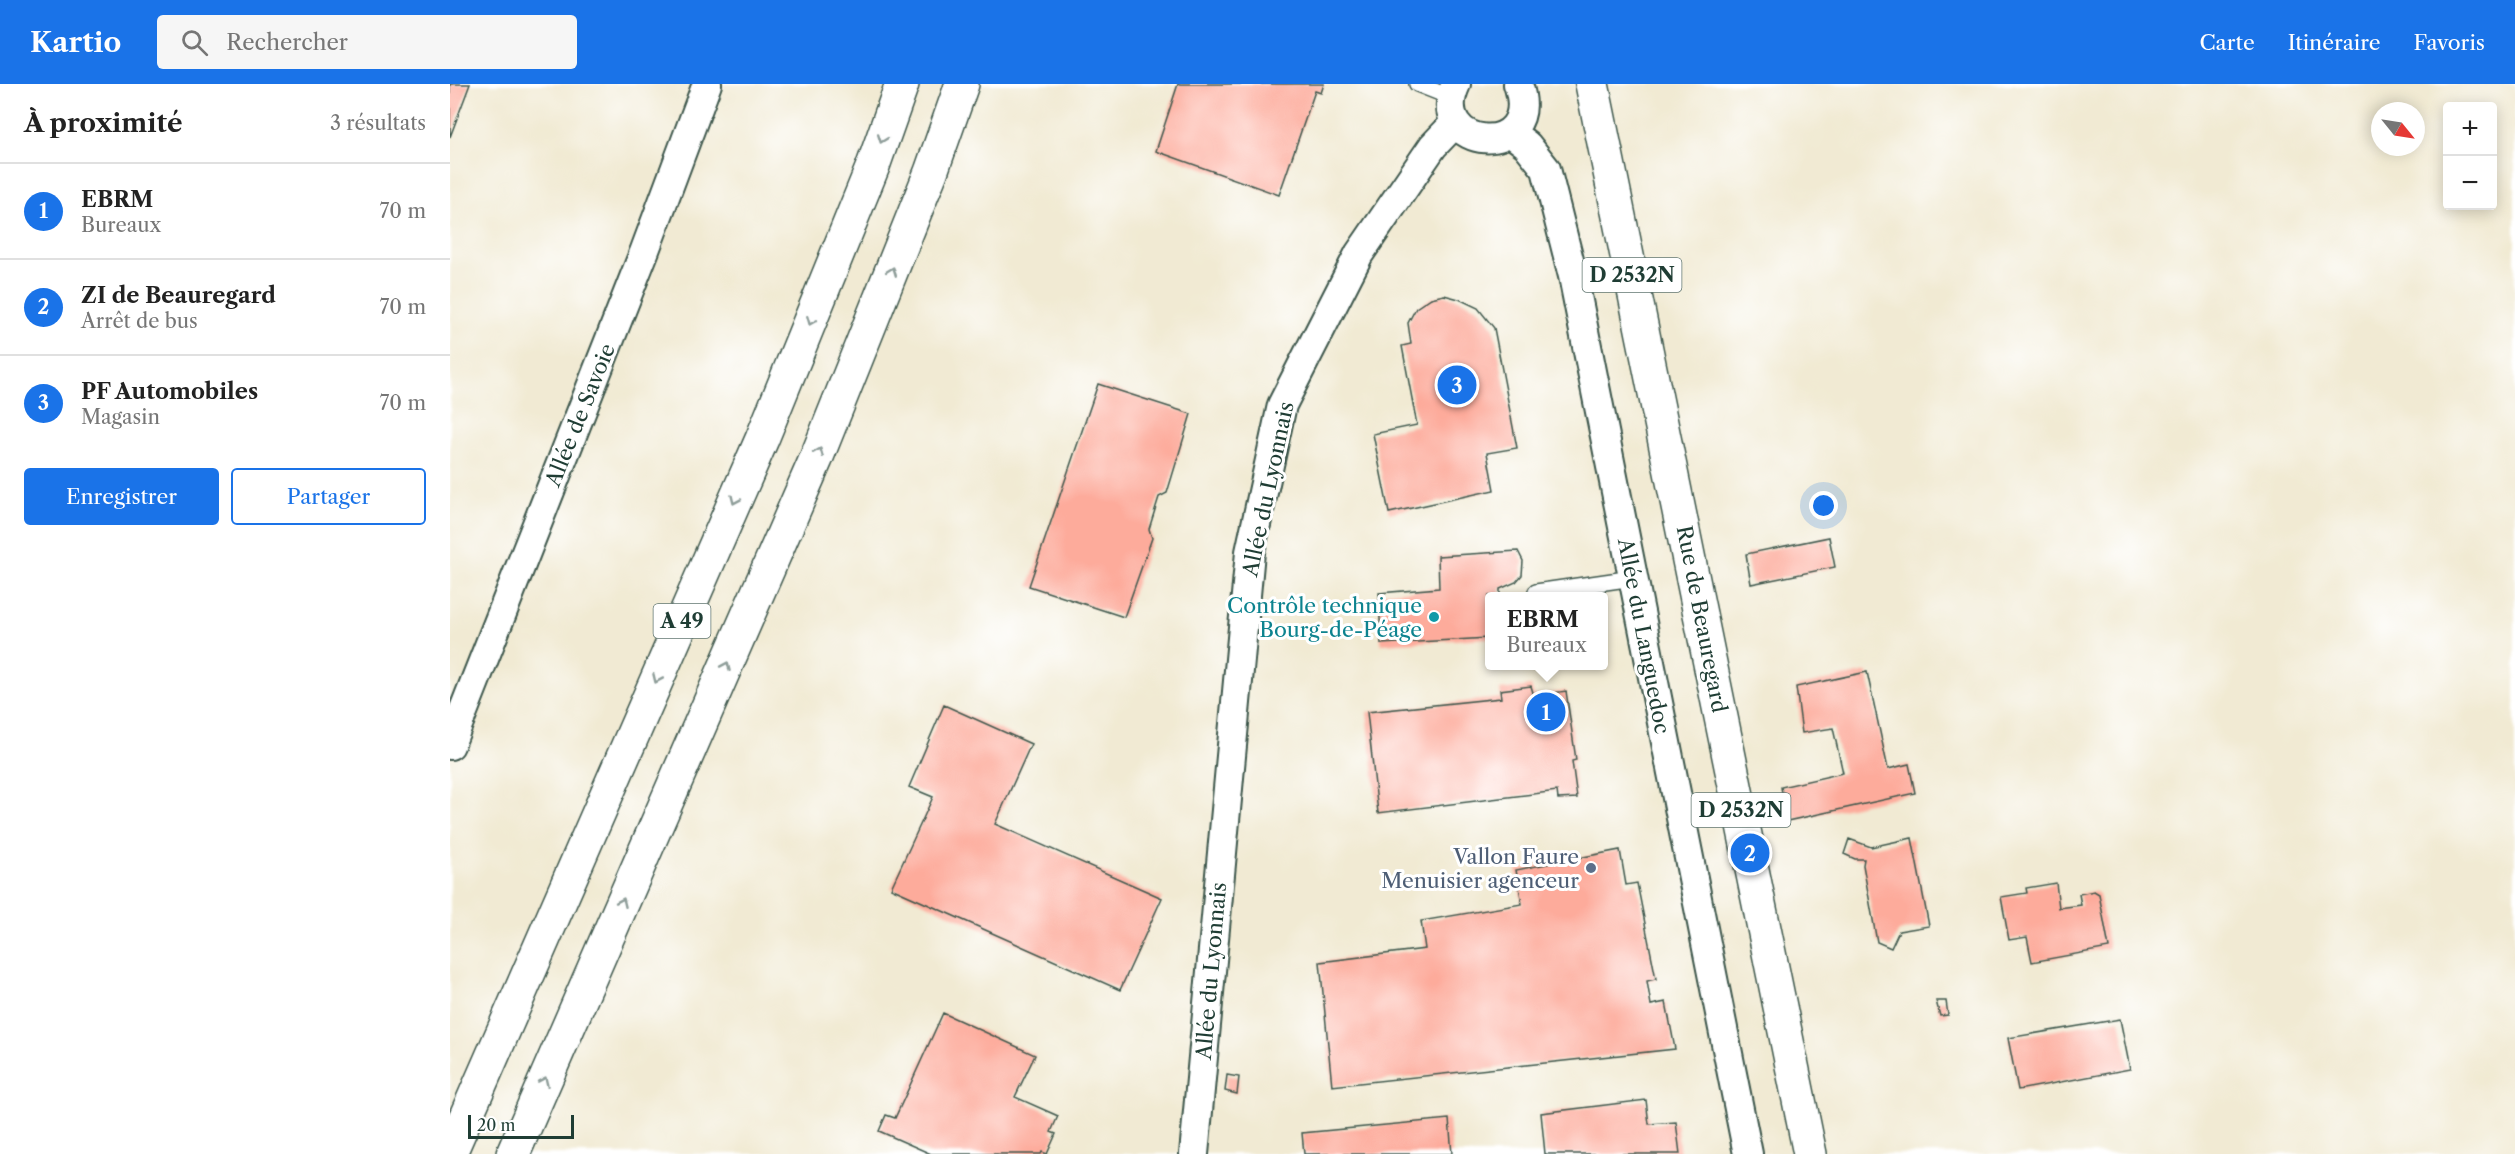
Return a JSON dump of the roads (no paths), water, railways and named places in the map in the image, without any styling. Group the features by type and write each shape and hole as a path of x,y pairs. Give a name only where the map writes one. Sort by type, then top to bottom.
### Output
{"main road":[{"name":"A 49","path":"450,1153 762,439 873,166 902,84"},
{"name":"A 49","path":"513,1154 816,459 918,205 962,84"},
{"name":"Rue de Beauregard","path":"1592,84 1810,1154"}],"street":[{"name":"Allée de Savoie","path":"450,745 645,250 707,84"},
{"path":"1454,101 1471,137 1491,140 1510,132 1521,118 1524,100 1518,84"},
{"name":"Allée du Lyonnais","path":"1194,1154 1250,552 1282,405 1359,254 1433,146 1454,101"},
{"name":"Allée du Languedoc","path":"1510,132 1527,145 1546,169 1573,276 1748,1154"}],"lane":[{"path":"1417,84 1454,101"},
{"path":"1536,592 1633,578"}],"place":[{"name":"PF Automobiles","path":"1457,385"},
{"name":"Contrôle technique Bourg-de-Péage","path":"1434,617"},
{"name":"EBRM","path":"1546,712"},
{"name":"ZI de Beauregard","path":"1750,853"},
{"name":"Vallon Faure Menuisier agenceur","path":"1591,868"}]}
